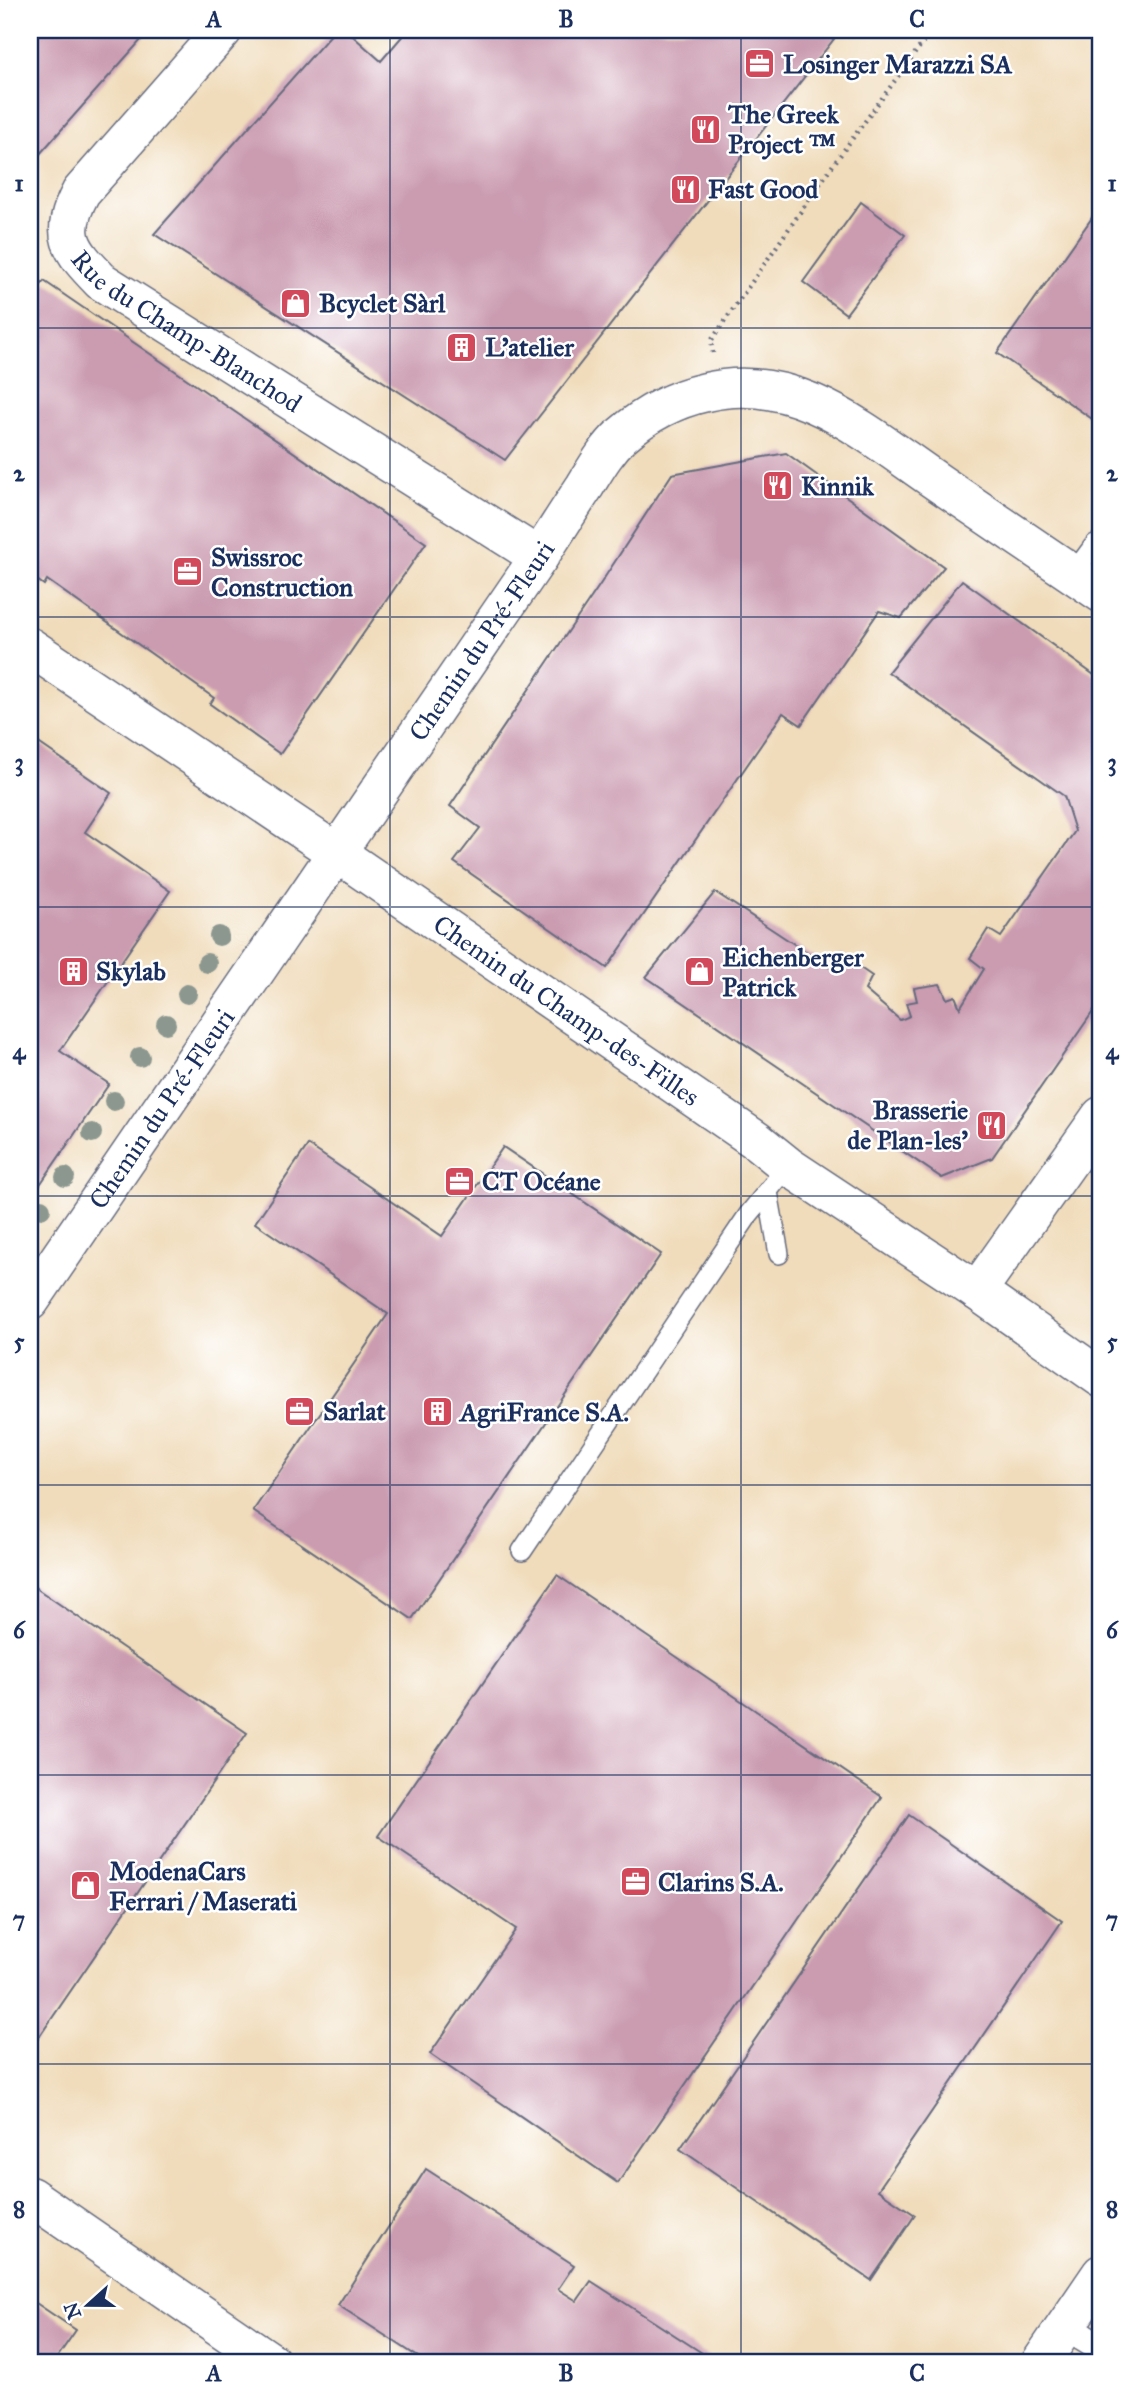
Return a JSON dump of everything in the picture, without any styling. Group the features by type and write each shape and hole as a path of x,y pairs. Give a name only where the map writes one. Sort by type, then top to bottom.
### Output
{"street":[{"name":"Rue du Champ-Blanchod","path":"223,30 81,192 72,208 68,225 70,241 84,264 101,281 539,557"},
{"name":"Chemin du Pré-Fleuri","path":"30,1301 539,557 607,452 622,435 646,417 667,405 719,388 762,387 788,392 816,403 1090,570"},
{"name":"Chemin du Champ-des-Filles","path":"30,647 337,853 757,1141 778,1179 977,1292 1101,1378"},
{"path":"977,1292 1101,1116"},
{"path":"30,2196 271,2362"},
{"path":"1041,2362 1101,2274"},
{"path":"1065,2326 1101,2348"}],"lane":[{"path":"778,1179 779,1254"},
{"path":"522,1551 749,1214 778,1179"}],"path":[{"path":"719,388 711,341 833,165 932,30"}],"building":[{"path":"30,30 150,30 30,165"},
{"name":"L'atelier","path":"335,30 346,30 381,61 405,33 402,30 841,30 505,460 154,234"},
{"path":"861,202 905,235 846,314 803,282"},
{"path":"1101,205 1101,425 997,353"},
{"path":"44,281 426,543 280,754 210,704 214,698 47,580 44,585 30,575 30,301"},
{"path":"786,453 944,567 901,618 879,611 801,725 783,713 607,968 454,862 480,828 450,806 672,474"},
{"path":"962,580 1101,680 1101,1000 992,1158 942,1178 646,977 715,892 832,969 841,955 872,976 865,990 900,1020 910,1016 906,1003 917,1001 914,988 940,984 947,999 955,996 960,1008 984,969 970,958 988,929 1001,937 1075,831 1064,796 888,672"},
{"name":"Skylab","path":"30,737 111,793 85,832 170,891 60,1051 109,1084 30,1199"},
{"name":"AgriFrance S.A.","path":"308,1145 442,1236 503,1147 661,1254 412,1619 253,1511 388,1314 255,1223"},
{"name":"Clarins S.A.","path":"557,1575 882,1797 618,2183 430,2054 516,1929 378,1836"},
{"name":"ModenaCars Ferrari / Maserati","path":"30,1584 247,1733 35,2043 30,2039"},
{"name":"Clarins S.A.","path":"909,1815 1062,1921 878,2190 915,2215 871,2280 680,2149"},
{"path":"426,2169 574,2265 558,2289 577,2301 591,2281 716,2362 426,2362 338,2305"},
{"path":"30,2299 76,2330 54,2362 30,2362"}],"place":[{"name":"Losinger Marazzi SA","path":"760,64"},
{"name":"The Greek Project ™","path":"705,129"},
{"name":"Fast Good","path":"685,189"},
{"name":"Bcyclet Sàrl","path":"296,303"},
{"name":"L'atelier","path":"462,347"},
{"name":"Kinnik","path":"778,486"},
{"name":"Swissroc Construction","path":"188,572"},
{"name":"Skylab","path":"73,971"},
{"name":"Eichenberger Patrick","path":"699,972"},
{"name":"Brasserie de Plan-les’","path":"991,1125"},
{"name":"CT Océane","path":"459,1181"},
{"name":"Sarlat","path":"300,1411"},
{"name":"AgriFrance S.A.","path":"437,1412"},
{"name":"Clarins S.A.","path":"635,1882"},
{"name":"ModenaCars Ferrari / Maserati","path":"86,1886"}]}
